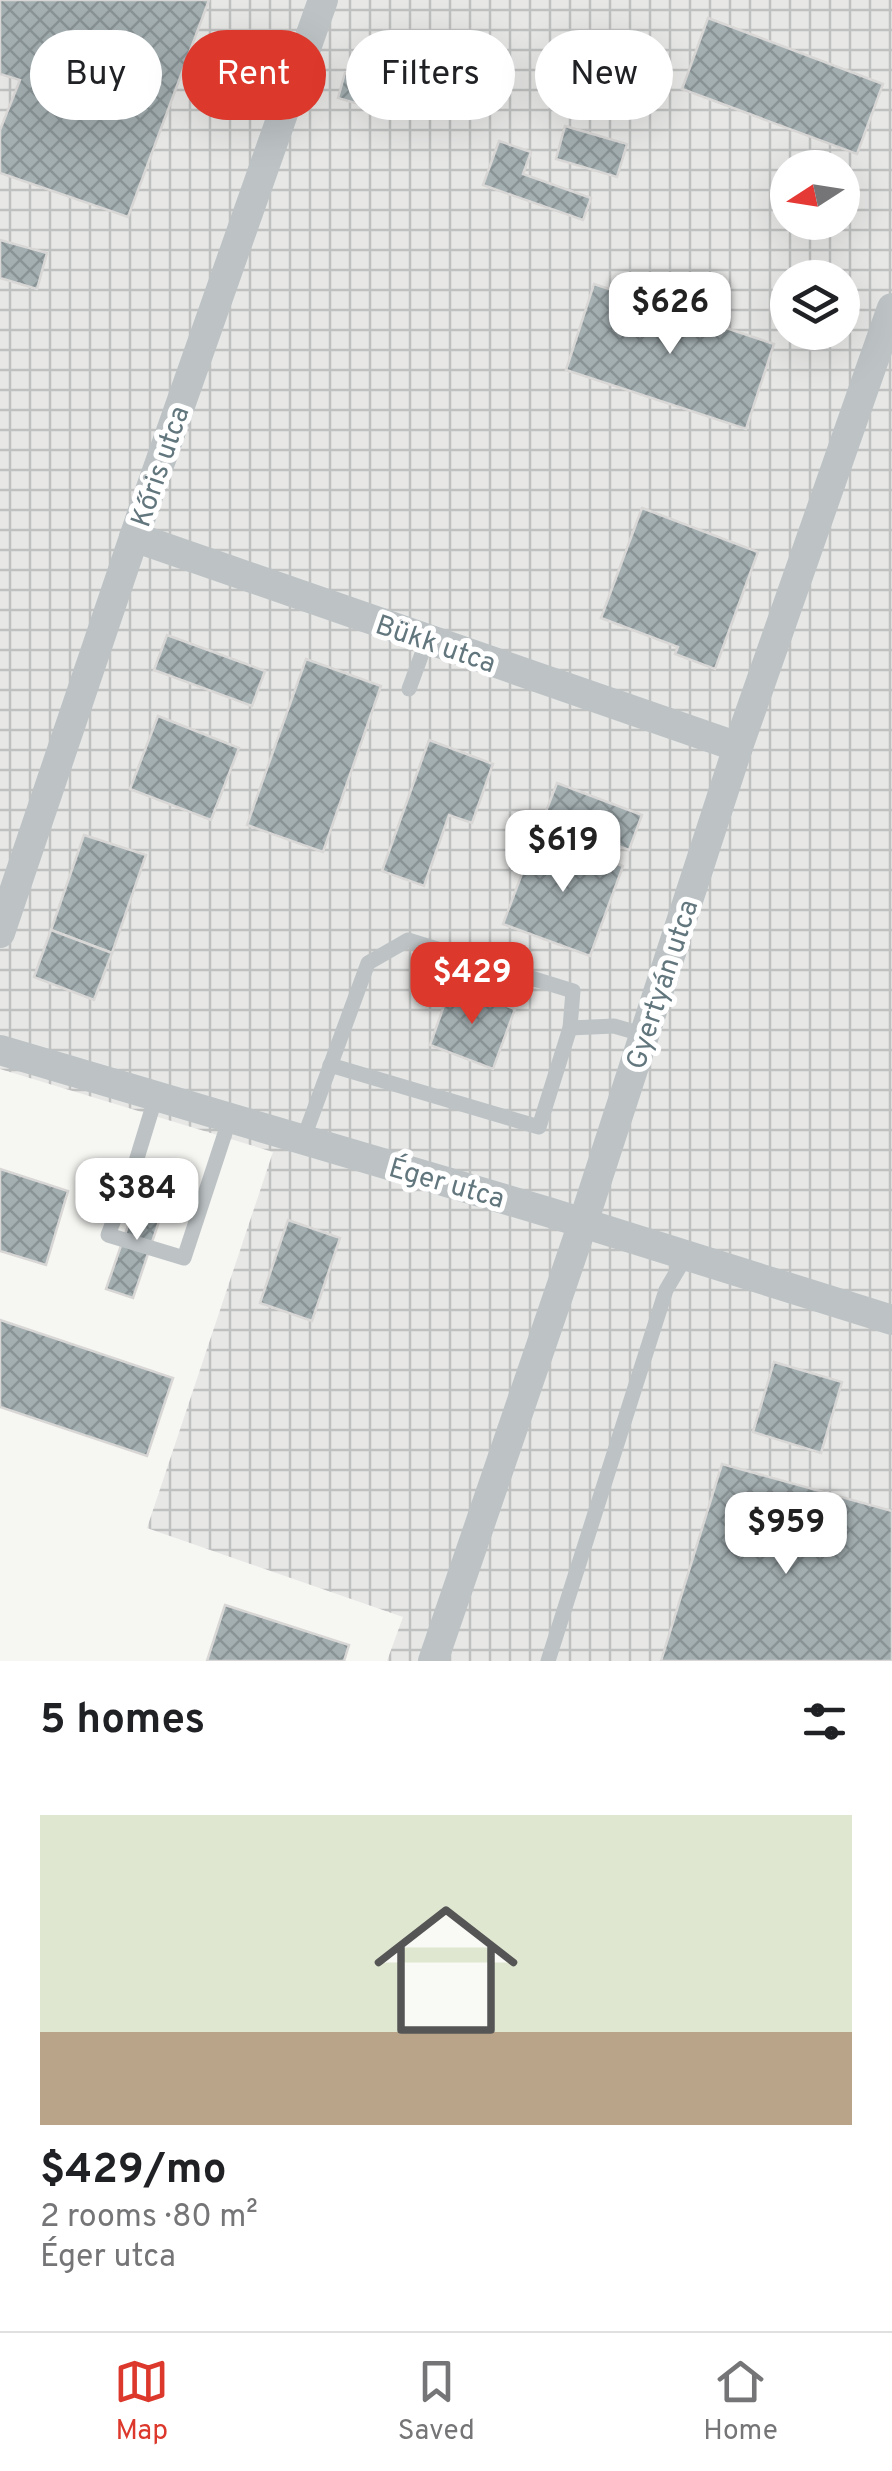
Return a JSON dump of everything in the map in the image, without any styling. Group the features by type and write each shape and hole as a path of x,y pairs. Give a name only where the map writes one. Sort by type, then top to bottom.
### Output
{"street":[{"name":"Kőris utca","path":"0,933 323,0"},
{"name":"Gyertyán utca","path":"433,1661 583,1223 738,747 892,308"},
{"name":"Bükk utca","path":"134,538 738,747"},
{"name":"Éger utca","path":"0,1050 583,1223 892,1320"}],"lane":[{"path":"409,689 427,640"},
{"path":"303,1140 330,1065 368,962 408,940 573,991 570,1028 539,1127 330,1065"},
{"path":"570,1028 614,1026 645,1035"},
{"path":"156,1096 108,1235 150,1250 184,1258 230,1118"},
{"path":"548,1661 666,1290 686,1256"}],"shaded area":[{"path":"0,0 892,0 892,1661 387,1661 403,1617 147,1528 273,1152 0,1069"}],"building":[{"path":"0,0 209,0 198,30 182,30 182,72 128,217 0,173 0,130 20,80 0,74"},
{"path":"708,18 883,84 858,150 846,150 682,89"},
{"path":"345,73 346,73 346,100 338,98"},
{"path":"565,126 627,144 617,177 556,159"},
{"path":"499,141 531,152 523,174 591,198 583,220 483,185"},
{"path":"0,240 47,253 37,289 0,278"},
{"path":"594,284 770,343 772,350 746,429 566,370"},
{"path":"642,508 758,552 715,669 675,654 678,647 601,618"},
{"path":"167,635 265,671 252,706 154,670"},
{"path":"306,659 381,686 323,852 247,825"},
{"path":"158,716 239,748 211,820 130,789"},
{"path":"429,740 493,764 472,823 449,815 424,886 382,871"},
{"path":"557,783 642,815 629,850 597,838 591,854 565,845 571,829 543,819"},
{"path":"537,834 623,866 590,956 503,924"},
{"path":"84,835 146,855 112,953 51,930"},
{"path":"51,930 112,953 94,1000 34,977"},
{"path":"451,986 515,1009 493,1069 430,1045"},
{"path":"0,1169 68,1191 46,1265 0,1251"},
{"path":"141,1188 167,1198 133,1298 106,1289"},
{"path":"288,1220 340,1238 312,1321 260,1303"},
{"path":"0,1320 173,1378 147,1456 0,1407"},
{"path":"774,1362 842,1382 821,1453 753,1432"},
{"path":"722,1464 892,1511 892,1661 661,1661"},
{"path":"225,1605 349,1645 344,1661 207,1661"}]}
